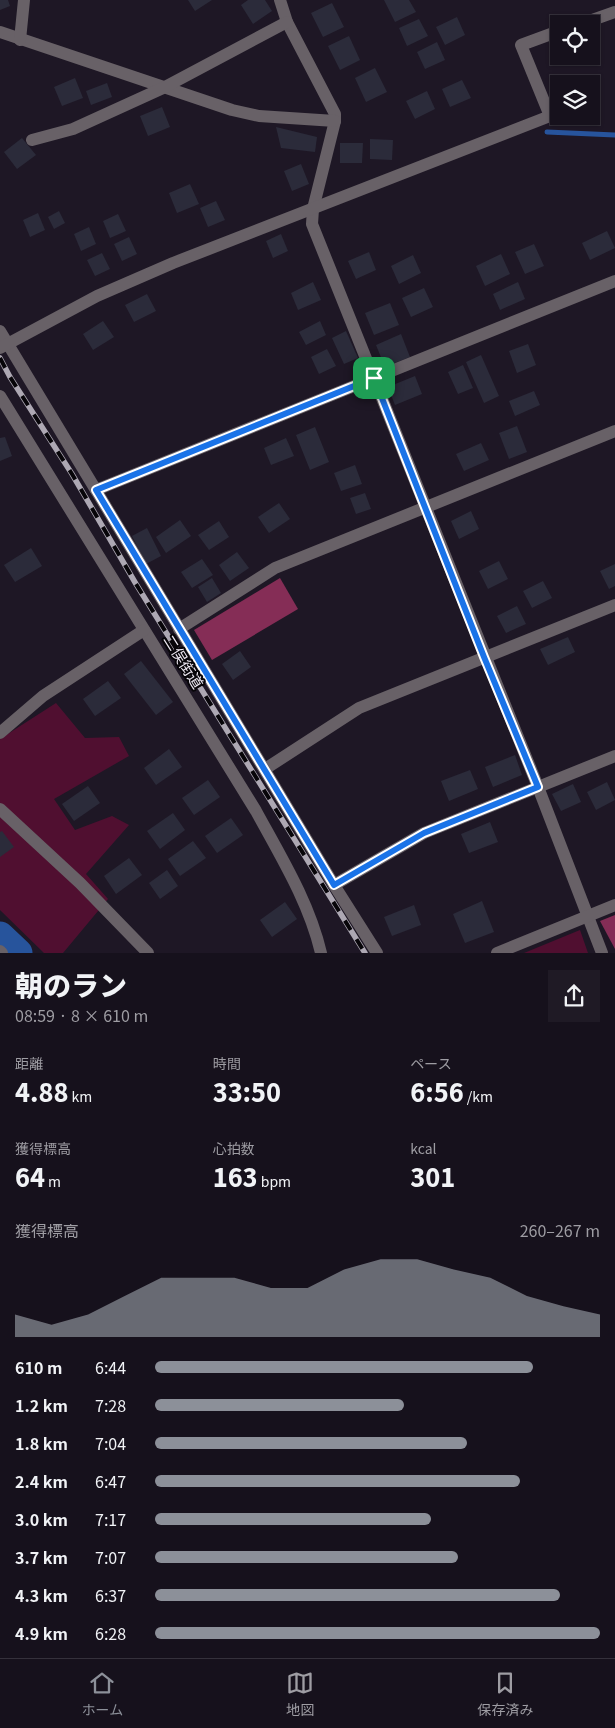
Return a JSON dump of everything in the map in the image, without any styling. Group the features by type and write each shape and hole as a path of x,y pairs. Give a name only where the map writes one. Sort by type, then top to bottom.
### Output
{"street":[{"path":"20,40 24,0"},
{"path":"280,0 287,22 335,114 335,121 313,209 312,224 484,657 538,787 602,953"},
{"path":"600,17 615,12"},
{"path":"32,140 73,129 163,88 287,22"},
{"path":"0,32 232,110 259,116 335,121"},
{"path":"3,346 97,296 173,263 550,116 521,45 550,34"},
{"path":"96,490 615,281"},
{"path":"0,331 3,346 96,490 377,953"},
{"name":"二俣街道","path":"0,396 256,811 294,879 315,928 321,953"},
{"path":"179,629 275,568 615,431"},
{"path":"265,769 359,708 615,605"},
{"path":"0,733 43,696 144,630"},
{"path":"334,885 424,833 615,756"},
{"path":"0,809 80,883 148,953"},
{"path":"497,953 615,905"}],"shaded area":[{"path":"280,578 298,609 212,660 194,630"},
{"path":"56,703 85,738 119,737 129,756 54,799 75,830 112,816 129,825 86,874 108,899 63,953 44,953 0,910 0,739"},
{"path":"615,915 615,949 600,921"},
{"path":"580,930 588,953 524,953"}],"building":[{"path":"0,0 8,0 10,6 0,10"},
{"path":"188,0 212,0 195,11"},
{"path":"248,0 265,0 272,11 253,24 241,5"},
{"path":"384,0 409,0 416,12 395,22"},
{"path":"332,3 344,27 323,37 311,13"},
{"path":"457,17 465,35 445,45 436,27"},
{"path":"419,19 428,36 407,46 399,28"},
{"path":"349,36 360,60 340,70 328,46"},
{"path":"437,42 445,60 425,69 417,52"},
{"path":"375,68 387,92 366,102 355,78"},
{"path":"75,78 83,98 62,106 54,87"},
{"path":"462,80 471,98 450,107 442,89"},
{"path":"107,83 112,97 91,105 86,91"},
{"path":"427,91 435,109 415,119 406,101"},
{"path":"162,107 170,127 148,136 140,116"},
{"path":"276,127 317,137 315,152 281,148"},
{"path":"22,138 36,155 17,169 4,152"},
{"path":"370,139 393,140 392,160 370,159"},
{"path":"340,143 363,143 362,163 340,163"},
{"path":"301,164 309,184 292,191 284,171"},
{"path":"190,184 199,204 177,213 169,193"},
{"path":"216,201 225,220 208,227 200,208"},
{"path":"59,211 65,223 54,229 48,217"},
{"path":"38,213 45,230 30,237 23,220"},
{"path":"118,214 126,231 110,238 103,221"},
{"path":"89,227 96,244 81,251 74,234"},
{"path":"607,231 615,248 590,260 582,243"},
{"path":"281,234 288,251 273,258 266,241"},
{"path":"129,237 137,254 122,261 114,244"},
{"path":"534,244 544,266 525,274 515,252"},
{"path":"369,252 376,270 356,279 348,261"},
{"path":"102,253 110,269 95,276 87,260"},
{"path":"501,254 510,274 485,286 476,266"},
{"path":"413,255 421,273 399,284 391,266"},
{"path":"313,282 321,300 298,310 291,293"},
{"path":"518,282 525,299 500,310 493,294"},
{"path":"424,288 433,307 411,317 402,298"},
{"path":"147,294 156,311 134,322 125,305"},
{"path":"390,303 399,325 374,335 365,313"},
{"path":"103,321 114,337 93,350 83,334"},
{"path":"320,321 326,335 306,345 299,332"},
{"path":"346,331 358,358 344,364 332,338"},
{"path":"401,334 410,357 385,367 376,345"},
{"path":"528,344 536,365 517,373 509,351"},
{"path":"327,349 336,366 319,374 311,357"},
{"path":"481,355 499,396 484,403 466,362"},
{"path":"463,365 473,388 458,394 448,372"},
{"path":"415,376 422,394 395,405 388,387"},
{"path":"534,391 540,405 515,416 509,401"},
{"path":"517,426 527,452 509,459 499,433"},
{"path":"315,427 329,462 310,470 296,435"},
{"path":"5,437 12,456 0,461 0,438"},
{"path":"286,438 294,456 271,465 264,448"},
{"path":"481,443 489,460 464,471 456,454"},
{"path":"355,465 362,484 341,491 334,473"},
{"path":"365,493 371,509 356,514 350,498"},
{"path":"279,503 290,519 269,533 258,517"},
{"path":"471,511 479,529 459,539 451,521"},
{"path":"180,520 191,536 166,553 156,537"},
{"path":"219,521 229,537 209,550 198,535"},
{"path":"147,528 161,556 146,564 132,536"},
{"path":"31,548 42,566 15,582 4,565"},
{"path":"237,552 249,568 230,581 219,565"},
{"path":"202,559 213,575 192,588 181,572"},
{"path":"499,561 508,579 488,589 479,571"},
{"path":"615,564 615,586 609,589 600,571"},
{"path":"212,578 221,593 207,602 198,587"},
{"path":"543,581 552,598 532,608 523,591"},
{"path":"517,606 526,624 506,633 497,616"},
{"path":"568,637 575,652 548,665 540,649"},
{"path":"240,651 251,667 233,680 222,664"},
{"path":"141,661 173,702 156,715 124,674"},
{"path":"108,681 121,698 95,716 83,699"},
{"path":"169,749 182,767 156,785 144,768"},
{"path":"515,755 522,775 493,787 485,767"},
{"path":"470,770 478,789 449,801 441,781"},
{"path":"208,780 220,797 194,815 182,798"},
{"path":"607,782 615,800 596,810 587,792"},
{"path":"573,784 581,802 561,811 552,794"},
{"path":"88,786 100,803 74,821 62,804"},
{"path":"173,813 185,830 160,849 147,831"},
{"path":"231,818 243,835 217,853 205,836"},
{"path":"490,822 498,842 469,853 461,834"},
{"path":"2,831 14,847 0,857 0,832"},
{"path":"193,841 206,858 180,876 168,859"},
{"path":"129,858 142,875 116,894 104,876"},
{"path":"167,870 178,886 160,899 149,883"},
{"path":"482,901 494,932 465,943 453,914"},
{"path":"285,902 297,919 272,937 260,920"},
{"path":"414,905 421,925 392,936 384,917"}],"waterway":[{"path":"547,132 615,135"},
{"path":"0,936 18,953"}],"railway":[{"path":"0,358 10,377 72,474 136,584 365,953"}],"route":[{"path":"374,378 484,657 538,787 424,833 334,885 96,490 374,378"}]}
